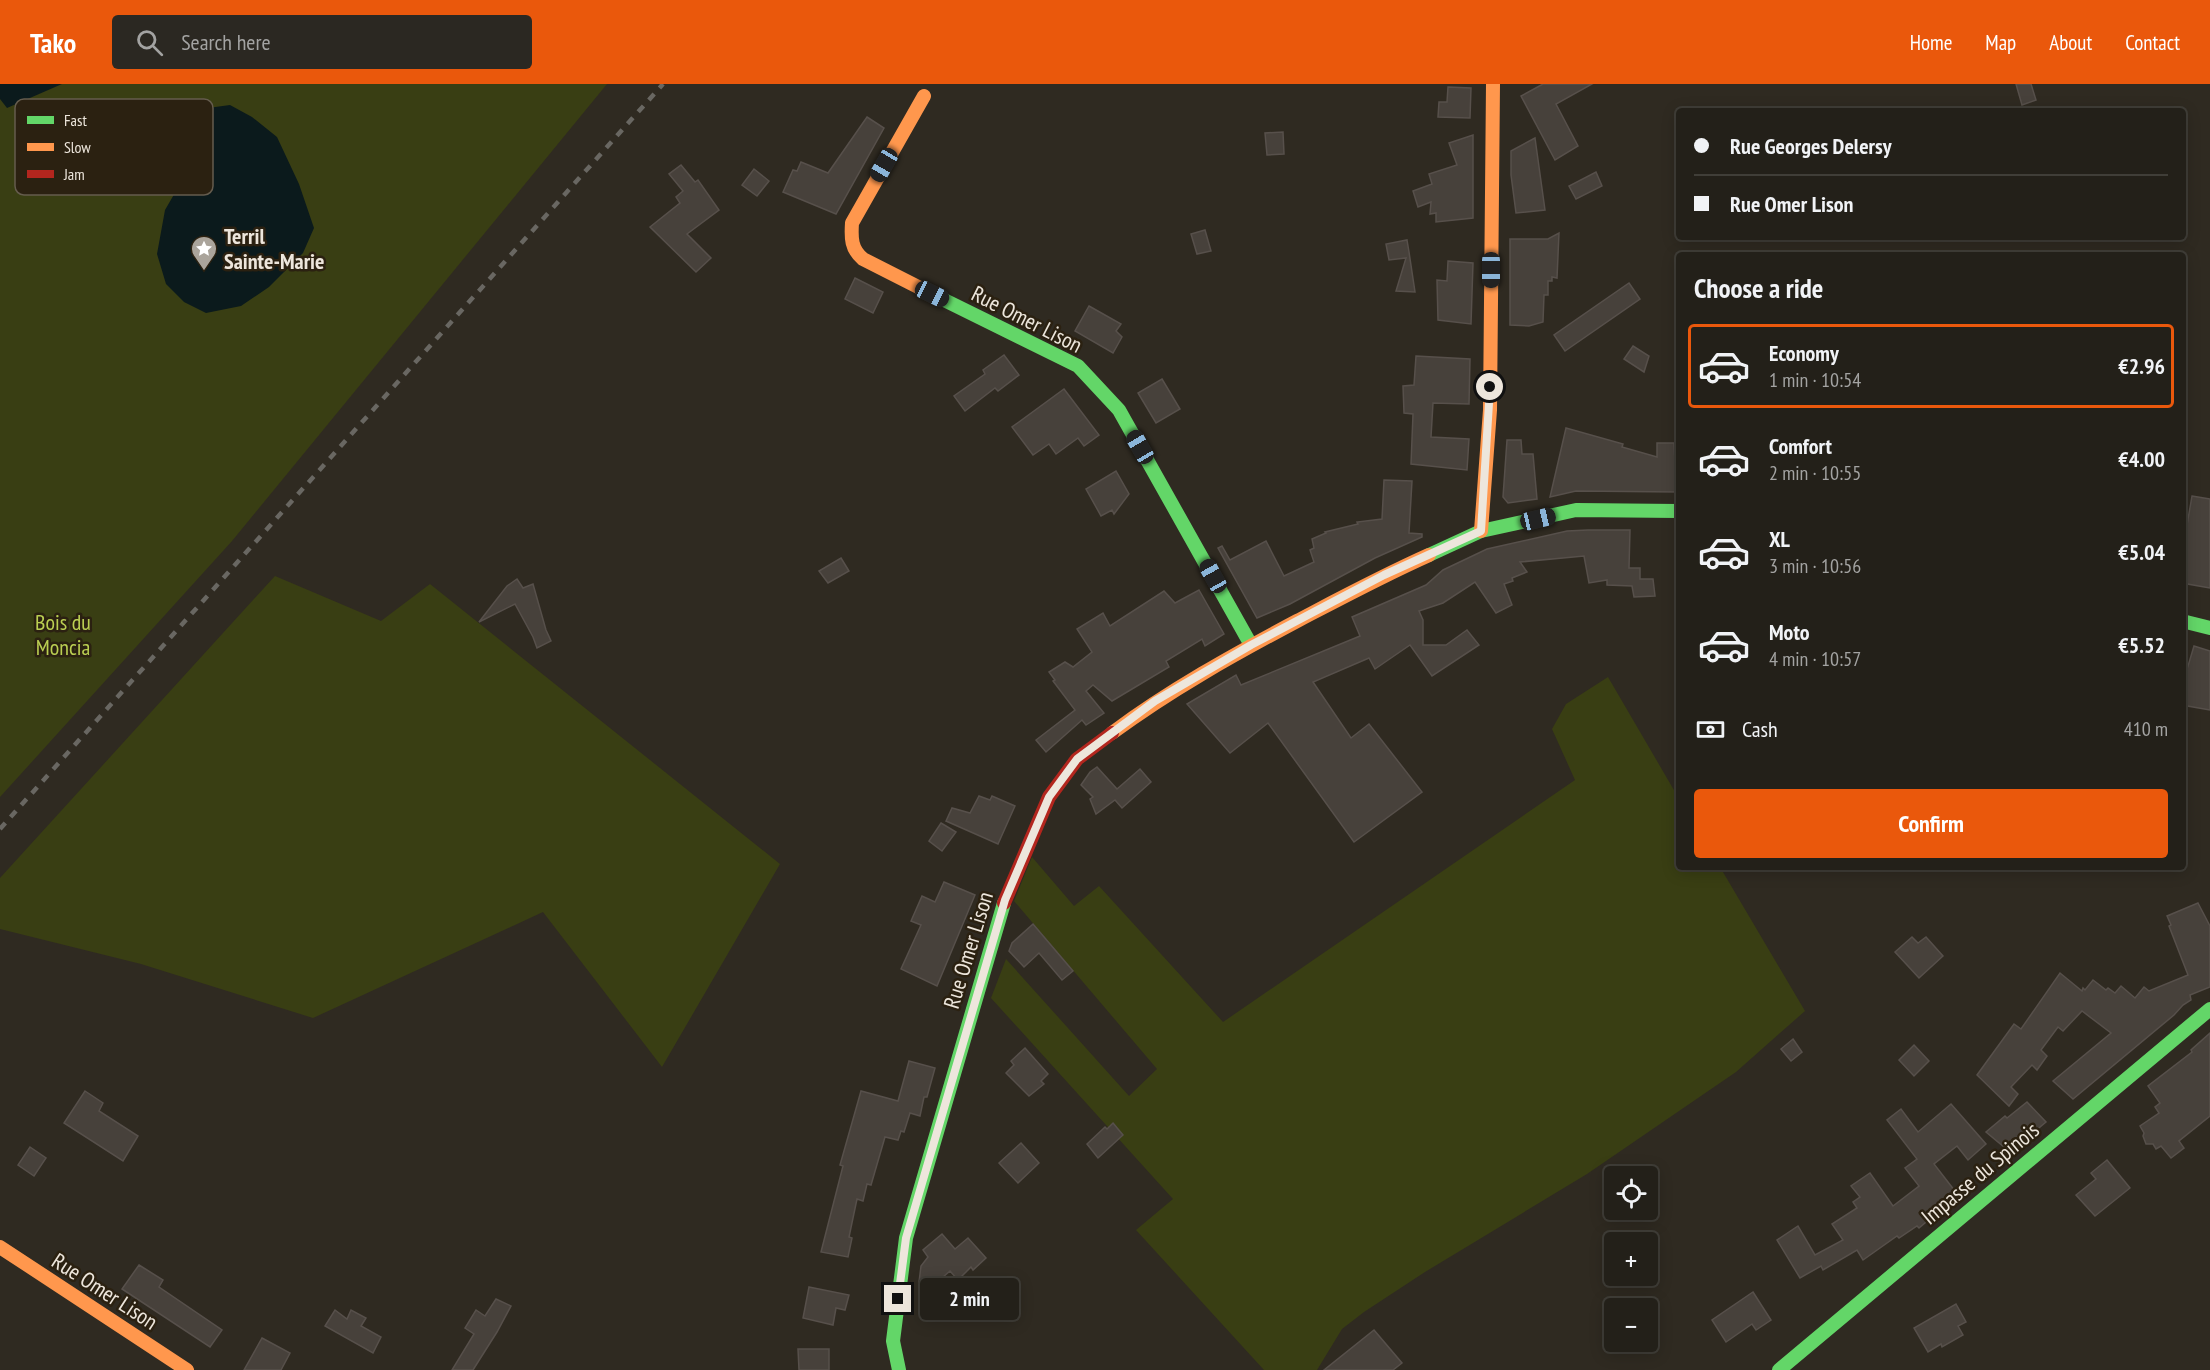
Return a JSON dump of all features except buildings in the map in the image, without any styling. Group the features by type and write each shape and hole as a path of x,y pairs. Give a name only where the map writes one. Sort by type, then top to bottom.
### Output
{"street":[{"path":"1481,531 1490,410 1492,84"},
{"name":"Rue Omer Lison","path":"924,96 852,223 850,239 853,248 869,263 1078,366 1119,410 1251,645"},
{"name":"Rue Omer Lison","path":"899,1370 893,1341 906,1238 1005,900 1049,797 1077,759 1155,701 1251,645 1384,575 1481,531 1576,510 1676,511"},
{"path":"2186,622 2210,628"},
{"name":"Impasse du Spinois","path":"1779,1370 2210,1009"},
{"name":"Rue Omer Lison","path":"0,1247 187,1370"}],"green space":[{"name":"Terril Sainte-Marie","path":"0,84 607,84 232,541 0,797"},
{"path":"275,576 381,621 430,584 780,864 662,1067 543,912 313,1018 141,964 0,929 0,878"},
{"path":"1608,677 1676,794 1676,870 1722,870 1805,1011 1736,1072 1587,1174 1425,1272 1364,1312 1342,1329 1317,1370 1264,1370 1136,1230 1173,1199 991,998 1006,959 1129,1096 1157,1069 1014,901 1032,857 1074,906 1099,886 1223,1022 1575,780 1552,729 1566,704"}],"shaded area":[{"path":"0,84 62,84 28,99 15,99 15,105 7,108 0,99"},
{"path":"230,105 252,117 277,137 299,184 314,228 303,253 269,287 241,306 206,313 184,302 166,284 157,254 165,210 174,195 213,195 213,107"}],"railway":[{"path":"0,829 663,84"}],"traffic: fast":[{"path":"930,293 1078,366 1119,410 1251,645"},
{"path":"1429,555 1481,531 1576,510 1676,511"},
{"path":"2186,622 2210,628"},
{"path":"899,1370 893,1341 906,1238 1004,903"},
{"path":"1779,1370 2210,1009"}],"traffic: slow":[{"path":"1481,531 1490,410 1493,84"},
{"path":"924,96 852,223 852,234 854,247 863,259 930,293"},
{"path":"1112,733 1156,702 1226,660 1346,595 1429,555"},
{"path":"0,1247 187,1370"}],"traffic: jam":[{"path":"1004,903 1049,797 1077,759 1112,733"}],"place":[{"name":"Terril Sainte-Marie","path":"204,272"}],"route":[{"path":"898,1299 906,1238 972,1009 1005,900 1049,797 1077,759 1155,701 1251,645 1384,575 1481,531 1490,387"}],"park label":[{"name":"Bois du Moncia","path":"63,634"}]}
